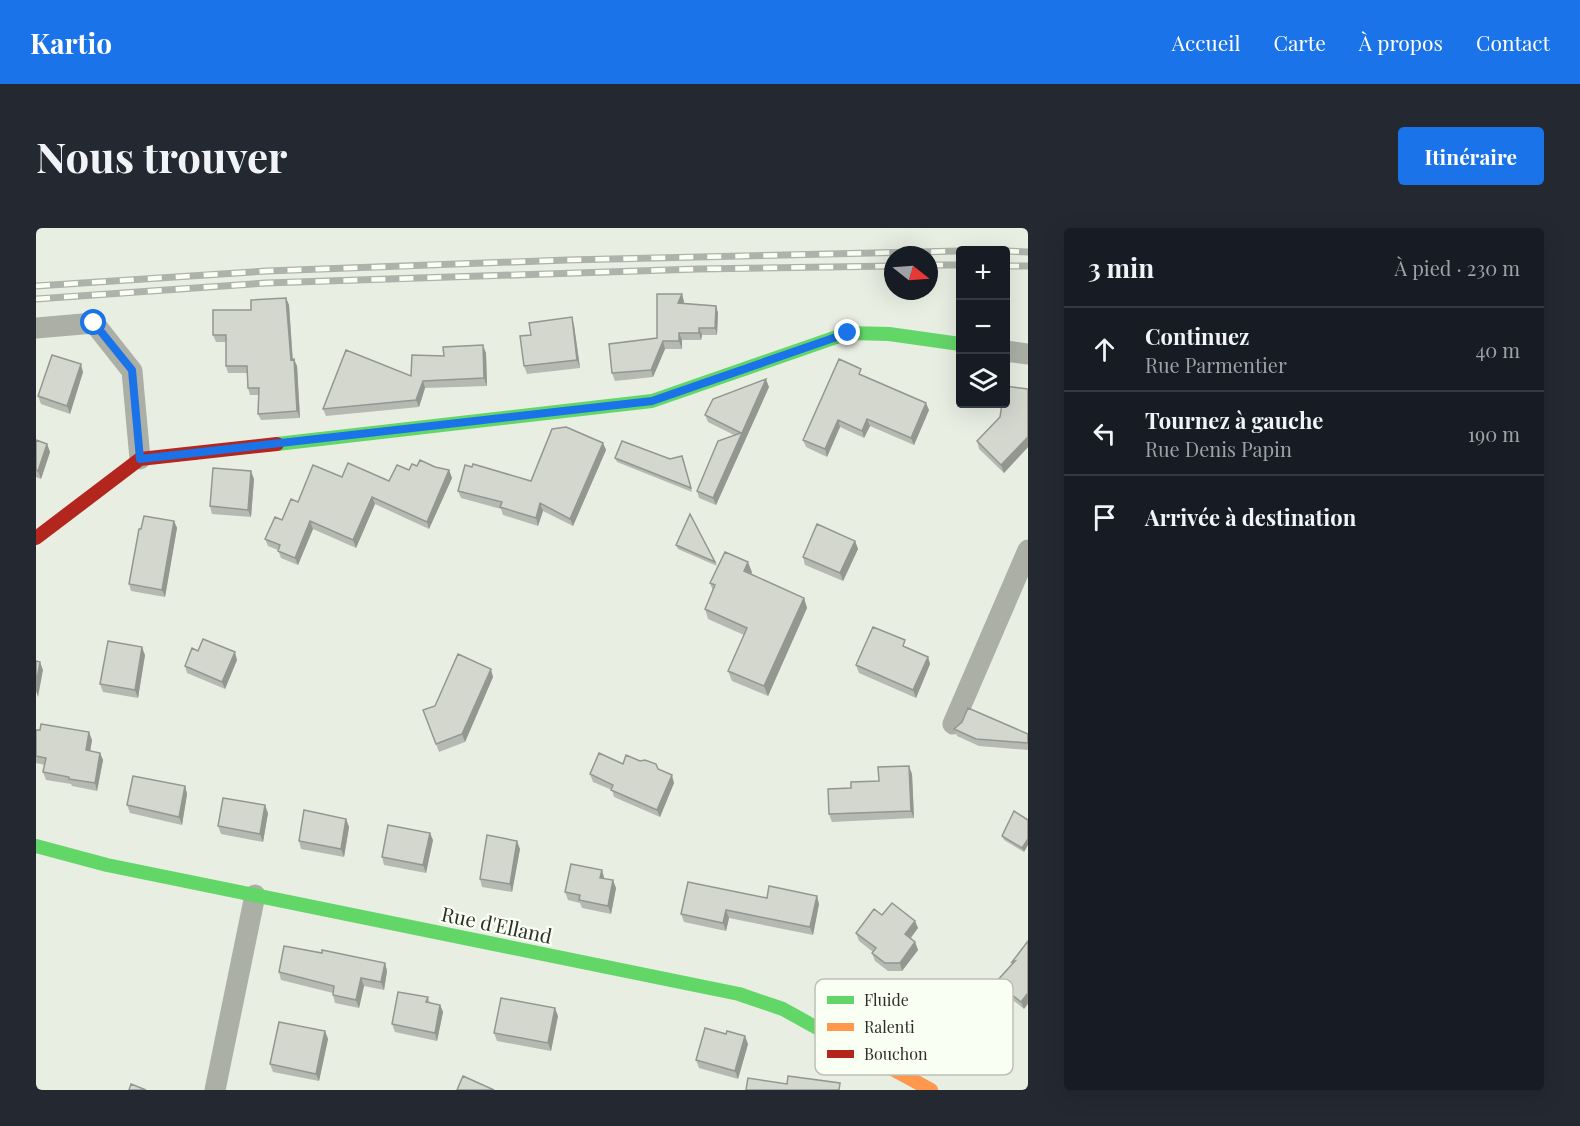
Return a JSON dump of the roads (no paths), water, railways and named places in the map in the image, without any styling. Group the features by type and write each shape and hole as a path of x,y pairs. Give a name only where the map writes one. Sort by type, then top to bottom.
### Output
{"street":[{"path":"36,328 94,323 132,370 140,459"},
{"path":"36,538 140,459 652,401 848,333 889,334 956,343"},
{"path":"1010,352 1028,354"},
{"path":"953,724 1028,550"},
{"name":"Rue d'Elland","path":"36,846 107,865 739,994 783,1009 815,1027"},
{"path":"215,1090 255,895"},
{"name":"Rue d'Elland","path":"904,1075 931,1090"}],"railway":[{"path":"36,286 267,271 567,260 956,251"},
{"path":"1010,251 1028,252"},
{"path":"938,265 956,265"},
{"path":"36,299 266,283 698,269 884,266"},
{"path":"1010,266 1028,266"}]}
